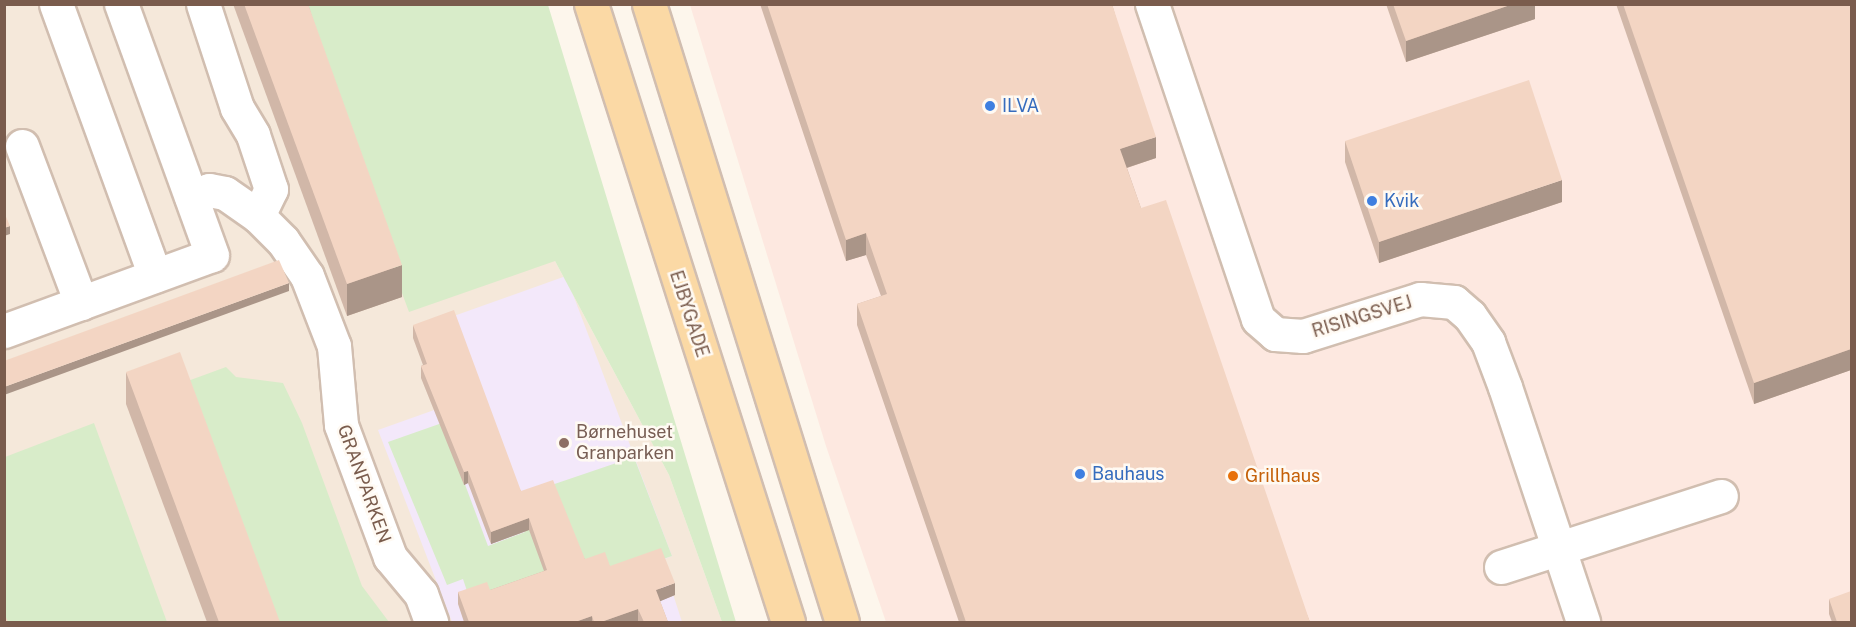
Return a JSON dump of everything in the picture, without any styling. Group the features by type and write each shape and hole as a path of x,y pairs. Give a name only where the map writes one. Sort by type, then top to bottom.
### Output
{"main road":[{"name":"EJBYGADE","path":"591,4 788,622"},
{"path":"649,4 842,622"}],"street":[{"path":"56,4 155,276"},
{"path":"4,331 212,255 121,4"},
{"path":"202,4 237,108 253,135 271,189 258,216"},
{"name":"RISINGSVEJ","path":"1152,4 1258,319 1275,334 1303,336 1420,299 1454,302 1470,315 1488,342 1583,622"},
{"path":"22,146 81,303"},
{"name":"GRANPARKEN","path":"191,196 210,190 225,193 258,216 283,241 307,276 334,346 341,425 390,557 421,594 431,622"},
{"path":"1501,567 1721,496"}],"shaded area":[{"path":"4,5 452,5 555,261 669,475 722,622 5,622"},
{"path":"690,5 1851,5 1851,622 886,622 826,446"},
{"name":"Børnehuset Granparken","path":"566,276 672,556 662,560 682,622 452,622 378,430 437,409 451,317"}],"green space":[{"path":"296,5 548,5 736,622 722,622 669,475 555,261 409,312"},
{"path":"226,367 236,377 283,383 302,423 362,586 389,622 273,622 185,382"},
{"path":"94,423 167,622 5,622 5,457"},
{"path":"442,423 488,546 525,532 517,506 531,492 634,457 672,556 610,578 547,582 470,600 463,579 447,585 388,442"}],"building":[{"path":"244,4 308,4 402,265 347,284"},
{"name":"Bauhaus","path":"767,4 1112,4 1156,137 1120,149 1141,208 1166,200 1310,622 966,622 857,304 887,294 866,233 846,240"},
{"path":"1393,4 1513,4 1406,41"},
{"path":"1623,4 1851,4 1851,349 1754,383"},
{"path":"1529,80 1562,180 1379,242 1345,141"},
{"path":"4,212 10,226 4,228"},
{"path":"279,260 289,283 4,387 4,361"},
{"path":"454,310 521,491 553,480 585,559 605,552 610,566 661,548 675,583 656,590 668,622 644,622 638,609 601,622 594,622 592,616 575,622 469,622 458,592 487,582 490,590 547,570 529,518 491,532 468,471 464,472 421,366 427,364 413,325"},
{"path":"180,352 280,622 219,622 126,372"},
{"path":"1851,591 1851,622 1837,622 1829,599"}],"place":[{"name":"ILVA","path":"990,106"},
{"name":"Kvik","path":"1372,201"},
{"name":"Børnehuset Granparken","path":"564,443"},
{"name":"Bauhaus","path":"1080,474"},
{"name":"Grillhaus","path":"1233,476"}]}
